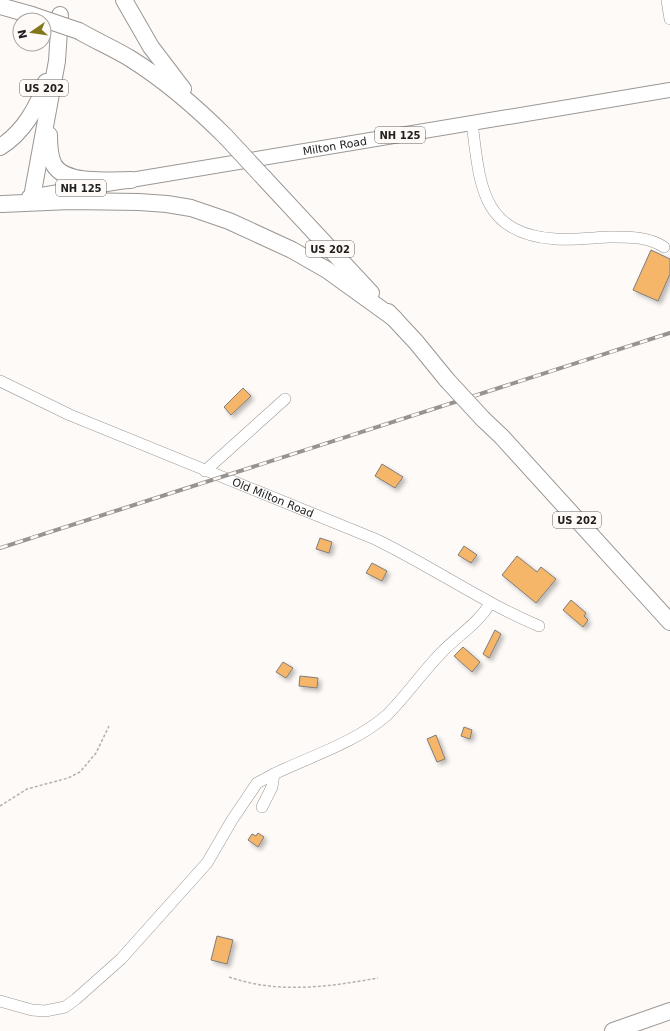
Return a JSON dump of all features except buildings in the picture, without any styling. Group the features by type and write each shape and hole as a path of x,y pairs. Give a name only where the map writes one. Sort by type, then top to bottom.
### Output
{"highway":[{"name":"US 202","path":"124,0 151,47 203,113 395,319 447,380 670,622"},
{"name":"US 202","path":"0,147 21,127 40,101 51,59 61,7"},
{"path":"32,197 50,104 61,7"},
{"name":"US 202","path":"2,8 32,14 79,31 130,58 157,76 203,113"},
{"path":"50,104 49,144 50,156 54,166 63,174 73,178 130,180"},
{"path":"1,204 70,201 139,202 167,204 191,208 229,221 292,250 327,270 395,319"},
{"path":"613,1031 670,1010"}],"main road":[{"name":"Milton Road","path":"1,204 32,197 130,180 670,90"}],"street":[{"path":"667,0 670,19"},
{"path":"472,123 479,174 484,194 493,212 508,225 536,236 562,239 636,237 656,242 664,247"},
{"name":"Old Milton Road","path":"0,381 70,415 375,539 412,557 490,604 539,626"},
{"path":"205,471 285,399"},
{"path":"0,1001 32,1010 45,1010 65,1007 76,999 121,959 207,863 232,820 257,783 348,740 371,727 387,714 443,650 480,618 490,604"},
{"path":"262,808 272,787 274,774"}],"path":[{"path":"0,806 27,789 63,780 80,772 96,753 108,726"},
{"path":"229,977 246,983 282,988 334,986 378,978"}],"railway":[{"path":"0,548 670,333"}]}
